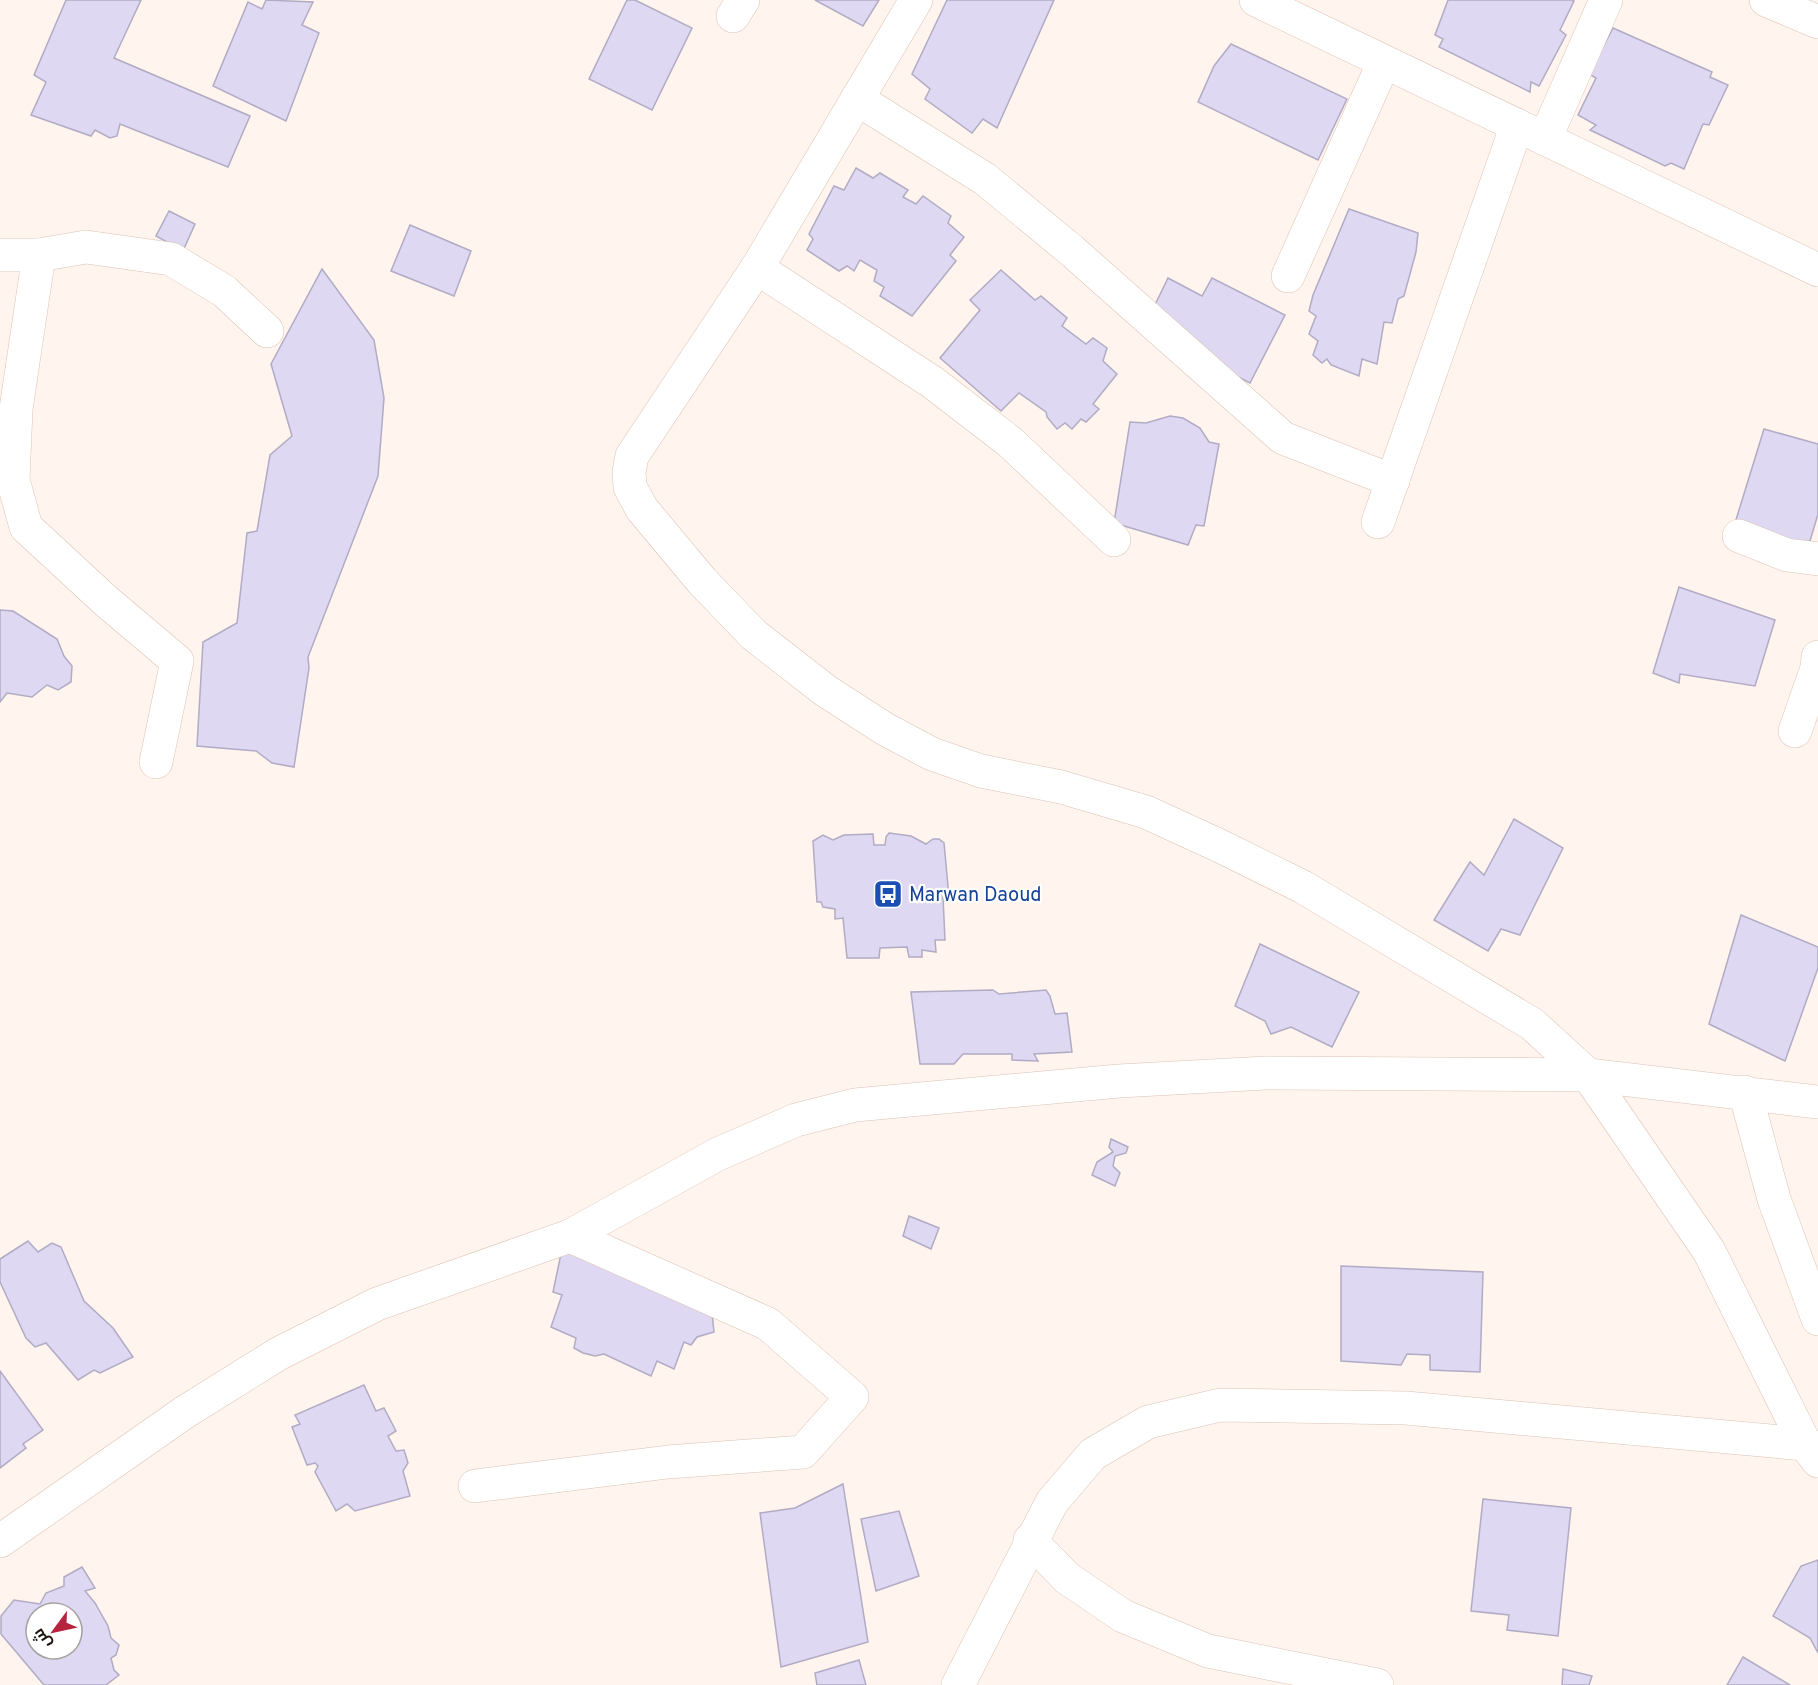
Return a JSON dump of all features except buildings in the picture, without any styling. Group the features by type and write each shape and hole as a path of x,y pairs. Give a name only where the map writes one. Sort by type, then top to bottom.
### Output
{"street":[{"path":"916,0 757,268 632,456 628,472 630,487 649,518 702,581 754,635 826,691 885,729 932,754 981,771 1061,787 1146,812 1221,846 1303,887 1532,1024 1588,1075 1708,1251 1814,1451"},
{"path":"1256,0 1818,270"},
{"path":"1378,522 1531,132 1606,0"},
{"path":"1766,0 1818,22"},
{"path":"1288,276 1384,62"},
{"path":"857,99 985,179 1071,250 1283,438 1393,481"},
{"path":"0,255 39,255 86,247 171,259 224,291 267,331"},
{"path":"39,255 16,409 13,480 26,527 106,601 177,661 156,762"},
{"path":"757,268 932,382 1010,442 1114,540"},
{"path":"1739,537 1787,555 1818,559"},
{"path":"1795,731 1817,668 1818,657"},
{"path":"0,1541 184,1412 279,1354 377,1304 570,1236 718,1154 796,1120 855,1105 1119,1081 1266,1073 1588,1075 1818,1102"},
{"path":"1745,1092 1774,1199 1818,1319"},
{"path":"475,1486 668,1462 803,1452 852,1397 768,1324 570,1236"},
{"path":"958,1685 1030,1540 1052,1502 1093,1454 1148,1422 1220,1405 1406,1408 1814,1451"},
{"path":"1030,1540 1067,1578 1124,1616 1208,1651 1377,1685"}],"place":[{"name":"Marwan Daoud","path":"888,894"}]}
